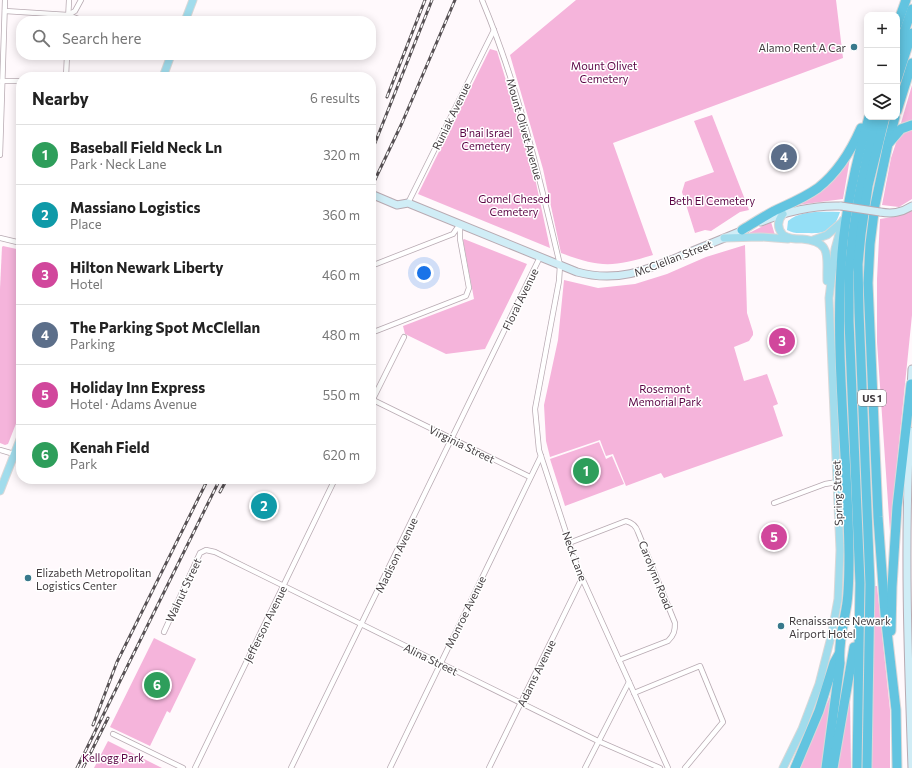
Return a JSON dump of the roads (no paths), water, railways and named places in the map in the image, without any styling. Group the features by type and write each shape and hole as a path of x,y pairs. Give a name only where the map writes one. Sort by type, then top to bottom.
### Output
{"highway":[{"path":"900,17 906,0"},
{"path":"898,48 912,9"},
{"path":"900,70 912,33"},
{"path":"900,101 912,63"},
{"path":"742,230 769,214 807,195 827,180 849,152 864,120"},
{"name":"US 1","path":"795,768 816,721 834,663 839,653 847,602 849,570 840,330 844,209 868,120"},
{"path":"857,768 860,602 849,321 849,272 859,195 876,120"},
{"path":"867,768 870,584 858,264 868,186 884,120"},
{"name":"US 1","path":"894,120 877,191 868,263 868,283 877,497 885,614 897,730 896,768"},
{"path":"888,144 901,129 912,125"},
{"path":"890,652 896,514 911,384"},
{"path":"833,768 852,663 860,602"},
{"path":"826,768 840,663 839,653"}],"main road":[{"path":"187,16 193,0"},
{"path":"165,72 169,60"},
{"name":"McClellan Street","path":"376,196 396,205 408,203 560,266 592,276 613,277 628,275 656,266 783,214 818,207 890,213 898,212 912,206"},
{"name":"Spring Street","path":"783,768 802,729 816,692 827,656 833,628 838,589 840,560 829,298 835,249 844,209"},
{"path":"783,214 778,225 780,232 785,237 810,240 822,245 826,253 829,298"},
{"path":"810,240 828,235 842,222"},
{"path":"724,238 794,238"},
{"path":"912,369 907,474 912,768"},
{"path":"0,492 16,449"}],"street":[{"path":"0,154 5,0"},
{"path":"68,15 69,0"},
{"path":"5,11 68,15 75,11 81,0"},
{"name":"Mount Olivet Avenue","path":"482,0 517,97 534,154 560,266 559,281 549,332"},
{"name":"Runiak Avenue","path":"408,203 494,30"},
{"path":"66,72 67,60"},
{"path":"2,81 16,81"},
{"path":"376,264 453,234 460,224"},
{"path":"376,331 462,299 468,294 469,288 460,239 460,224"},
{"path":"0,238 16,242"},
{"name":"Floral Avenue","path":"499,342 540,257"},
{"name":"Neck Lane","path":"549,332 535,409 536,429 541,456 582,578 668,768"},
{"path":"376,393 404,337"},
{"name":"Madison Avenue","path":"291,768 499,342"},
{"name":"Virginia Street","path":"376,403 530,477"},
{"path":"0,450 14,454"},
{"path":"530,477 541,456"},
{"name":"Monroe Avenue","path":"390,768 530,477"},
{"path":"774,503 825,484 837,482"},
{"name":"Jefferson Avenue","path":"194,768 332,484"},
{"name":"Carolynn Road","path":"569,543 626,521 631,522 636,526 675,623 675,631 673,637 668,641 619,660"},
{"name":"Alina Street","path":"204,550 215,552 598,741 660,768"},
{"name":"Walnut Street","path":"164,632 200,553 204,550"},
{"name":"Adams Avenue","path":"489,768 582,578"},
{"path":"634,693 700,666 723,722 685,768"},
{"path":"585,768 629,682"},
{"path":"113,734 183,768"}],"water":[{"path":"812,212 840,212 832,227 824,232 796,233 787,230 788,221 793,217"}],"railway":[{"path":"387,97 425,0"},
{"path":"376,140 432,0"},
{"path":"376,178 402,123 455,0"},
{"path":"93,725 117,662 206,484"},
{"path":"77,768 218,484"},
{"path":"220,492 224,484"},
{"path":"83,768 108,718"}],"place":[{"name":"Alamo Rent A Car","path":"854,47"},
{"name":"The Parking Spot McClellan","path":"784,157"},
{"name":"Hilton Newark Liberty","path":"782,341"},
{"name":"Baseball Field Neck Ln","path":"586,471"},
{"name":"Massiano Logistics","path":"264,506"},
{"name":"Holiday Inn Express","path":"774,537"},
{"name":"Elizabeth Metropolitan Logistics Center","path":"28,578"},
{"name":"Renaissance Newark Airport Hotel","path":"781,626"},
{"name":"Kenah Field","path":"157,685"}],"park label":[{"name":"Mount Olivet Cemetery","path":"604,71"},
{"name":"B'nai Israel Cemetery","path":"486,138"},
{"name":"Beth El Cemetery","path":"712,200"},
{"name":"Gomel Chesed Cemetery","path":"514,204"},
{"name":"Rosemont Memorial Park","path":"665,394"},
{"name":"Kellogg Park","path":"113,757"}]}
